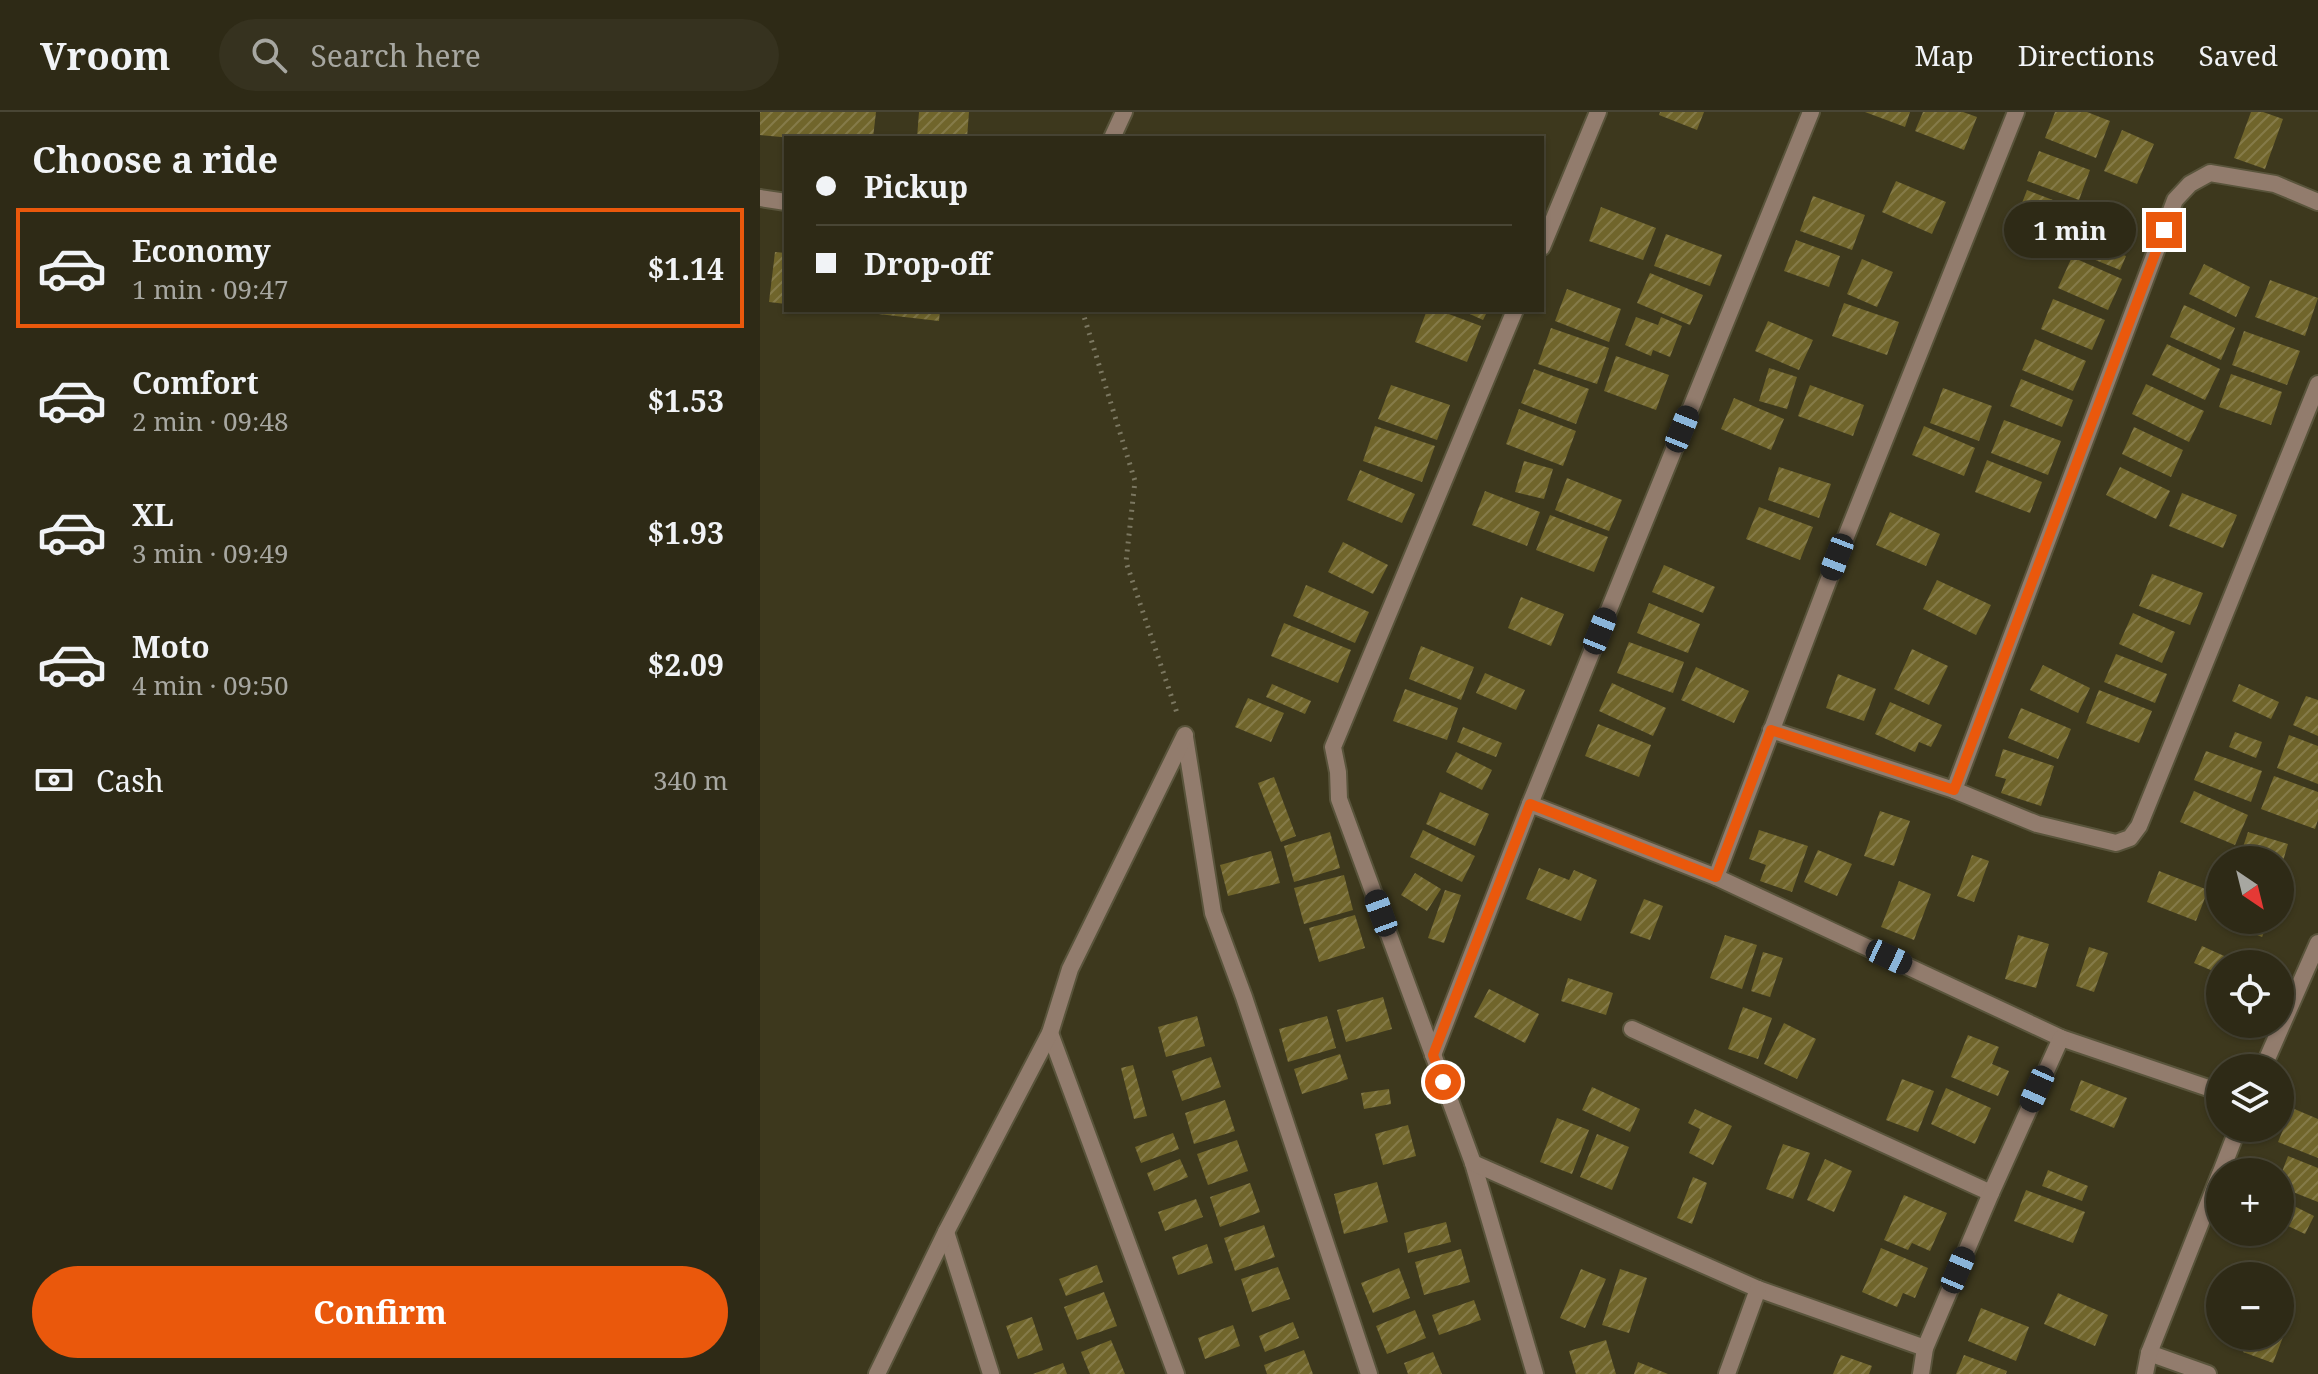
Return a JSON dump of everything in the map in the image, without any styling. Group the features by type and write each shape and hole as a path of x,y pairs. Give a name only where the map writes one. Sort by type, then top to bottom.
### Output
{"street":[{"path":"1113,136 1124,112"},
{"path":"1544,242 1598,112"},
{"path":"1433,1055 1530,804 1811,112"},
{"path":"1716,877 1885,436 2016,112"},
{"path":"1954,790 2175,200 2190,184 2210,173 2275,184 2318,202"},
{"path":"760,198 784,202"},
{"path":"1514,312 1333,747 1339,799 1473,1163 1535,1374"},
{"path":"1771,730 1954,790 2037,824 2116,843 2130,838 2139,826 2318,384"},
{"path":"877,1374 946,1232 1050,1033 1070,969 1185,735"},
{"path":"1185,735 1213,913 1244,997 1369,1374"},
{"path":"1530,804 1716,877 2061,1038 2206,1087"},
{"path":"2269,1054 2318,943"},
{"path":"1632,1029 1991,1193"},
{"path":"1050,1033 1176,1374"},
{"path":"1921,1374 1925,1348 2061,1038"},
{"path":"1473,1163 1758,1289 1925,1348"},
{"path":"2145,1374 2149,1353 2206,1208"},
{"path":"946,1232 991,1374"},
{"path":"1727,1374 1758,1289"},
{"path":"2149,1353 2208,1374"}],"path":[{"path":"1083,312 1135,481 1126,562 1185,735"}],"building":[{"path":"760,112 876,112 873,136 760,135"},
{"path":"919,112 969,112 967,136 917,136"},
{"path":"1660,112 1704,112 1697,130 1659,115"},
{"path":"1865,112 1910,112 1905,127"},
{"path":"1923,112 1963,112 1977,117 1964,150 1915,131"},
{"path":"2055,112 2087,112 2110,121 2096,158 2045,138"},
{"path":"2251,112 2263,112 2283,119 2265,169 2234,158"},
{"path":"2122,130 2154,144 2137,184 2104,171"},
{"path":"2039,151 2090,170 2079,200 2027,181"},
{"path":"1896,181 1946,202 1932,234 1882,212"},
{"path":"2027,190 2071,207 2060,234 2017,216"},
{"path":"1813,196 1865,215 1852,250 1800,231"},
{"path":"1601,207 1656,228 1643,260 1589,241"},
{"path":"1666,234 1722,255 1710,286 1654,266"},
{"path":"1796,240 1840,256 1829,287 1784,271"},
{"path":"2088,242 2126,256 2120,270 2083,255"},
{"path":"775,252 784,253 784,304 769,302"},
{"path":"2072,257 2122,279 2108,310 2058,288"},
{"path":"1862,259 1893,272 1877,307 1847,294"},
{"path":"2204,264 2250,287 2236,317 2189,294"},
{"path":"1650,273 1703,295 1690,325 1637,303"},
{"path":"2270,280 2318,298 2305,336 2255,317"},
{"path":"1567,289 1621,309 1609,342 1555,321"},
{"path":"2053,299 2105,320 2092,350 2041,329"},
{"path":"1844,303 1899,322 1887,355 1832,336"},
{"path":"2184,305 2235,328 2221,360 2170,337"},
{"path":"861,312 940,312 939,321"},
{"path":"1426,312 1443,312 1481,326 1467,362 1415,342"},
{"path":"1465,312 1487,312 1483,320"},
{"path":"1636,317 1658,325 1661,317 1682,326 1670,357 1653,350 1651,356 1625,345"},
{"path":"1768,321 1813,340 1799,370 1755,351"},
{"path":"1551,328 1609,348 1597,384 1538,364"},
{"path":"2244,331 2300,351 2287,385 2232,365"},
{"path":"2035,339 2086,361 2073,391 2022,370"},
{"path":"2167,344 2220,369 2205,400 2152,375"},
{"path":"1616,356 1669,375 1656,410 1604,391"},
{"path":"1769,368 1797,377 1787,409 1759,401"},
{"path":"1534,369 1589,389 1576,424 1521,403"},
{"path":"2231,374 2282,392 2271,425 2219,407"},
{"path":"2021,379 2073,400 2062,427 2010,406"},
{"path":"2146,384 2204,411 2189,442 2132,414"},
{"path":"1391,385 1450,405 1437,440 1378,419"},
{"path":"1810,385 1864,405 1853,436 1798,416"},
{"path":"1943,388 1992,406 1979,441 1930,423"},
{"path":"1734,398 1784,419 1771,450 1721,429"},
{"path":"1519,409 1576,431 1563,466 1506,444"},
{"path":"2004,420 2061,441 2048,475 1991,453"},
{"path":"1375,426 1435,446 1422,482 1363,461"},
{"path":"1924,426 1975,448 1964,476 1912,455"},
{"path":"2134,427 2183,450 2171,477 2122,454"},
{"path":"1987,460 2042,482 2030,513 1975,492"},
{"path":"1524,461 1553,469 1544,499 1515,492"},
{"path":"1779,467 1831,484 1819,518 1768,500"},
{"path":"2120,467 2170,491 2156,519 2106,495"},
{"path":"1360,470 1415,494 1402,523 1347,500"},
{"path":"1567,478 1622,500 1609,531 1555,510"},
{"path":"1485,491 1540,512 1527,546 1472,525"},
{"path":"2182,493 2237,515 2223,548 2169,526"},
{"path":"1759,507 1813,527 1800,560 1746,539"},
{"path":"1890,512 1940,534 1926,566 1876,545"},
{"path":"1550,515 1608,537 1594,572 1536,550"},
{"path":"1343,542 1388,565 1373,594 1328,572"},
{"path":"1664,565 1715,587 1703,613 1652,592"},
{"path":"2152,574 2203,593 2190,625 2139,606"},
{"path":"1937,580 1991,605 1976,635 1923,609"},
{"path":"1306,585 1369,612 1355,643 1293,616"},
{"path":"1521,597 1564,614 1551,646 1508,628"},
{"path":"1649,603 1700,624 1688,653 1637,633"},
{"path":"2133,613 2175,632 2162,663 2119,644"},
{"path":"1284,623 1351,650 1338,683 1271,656"},
{"path":"1629,642 1684,662 1673,693 1617,673"},
{"path":"1421,646 1474,667 1461,700 1409,679"},
{"path":"1912,649 1948,666 1929,705 1894,689"},
{"path":"2116,654 2167,674 2155,703 2104,682"},
{"path":"2043,665 2090,688 2078,713 2030,690"},
{"path":"1696,667 1749,691 1734,723 1681,700"},
{"path":"1485,673 1525,690 1516,710 1476,693"},
{"path":"1838,674 1876,689 1864,721 1826,708"},
{"path":"1612,683 1666,708 1653,736 1599,711"},
{"path":"1272,684 1311,701 1305,714 1266,697"},
{"path":"2239,684 2279,702 2271,719 2232,701"},
{"path":"1405,689 1458,708 1447,740 1393,721"},
{"path":"2099,690 2152,711 2139,743 2086,723"},
{"path":"2306,696 2318,700 2318,736 2293,725"},
{"path":"1248,698 1284,713 1271,742 1235,727"},
{"path":"1890,702 1942,725 1931,747 1919,742 1915,752 1875,734"},
{"path":"2021,708 2071,729 2058,759 2008,738"},
{"path":"1598,724 1651,745 1639,777 1585,756"},
{"path":"1463,727 1502,743 1496,757 1457,742"},
{"path":"2235,732 2262,742 2256,758 2229,747"},
{"path":"2289,735 2318,746 2318,784 2277,768"},
{"path":"2003,749 2054,766 2041,806 2001,793 2006,779 1995,776"},
{"path":"2206,751 2262,771 2251,802 2194,780"},
{"path":"1456,752 1492,770 1482,790 1446,772"},
{"path":"2274,776 2318,792 2315,829 2261,809"},
{"path":"1274,777 1296,836 1281,842 1258,783"},
{"path":"2194,791 2248,815 2235,845 2180,822"},
{"path":"1440,792 1489,814 1475,846 1426,824"},
{"path":"1880,811 1910,821 1894,866 1864,856"},
{"path":"1423,830 1475,856 1462,882 1410,857"},
{"path":"1759,830 1808,846 1792,892 1760,881 1766,865 1749,859"},
{"path":"1330,832 1340,868 1294,882 1284,846"},
{"path":"2248,832 2288,844 2287,846 2243,846"},
{"path":"1818,850 1852,864 1837,896 1804,882"},
{"path":"1271,851 1280,883 1228,896 1220,865"},
{"path":"1972,855 1989,861 1974,902 1957,896"},
{"path":"1539,868 1569,880 1574,870 1597,880 1581,921 1526,899"},
{"path":"2159,871 2206,889 2196,921 2147,902"},
{"path":"1415,873 1441,889 1427,911 1401,895"},
{"path":"1344,875 1353,910 1304,924 1294,888"},
{"path":"1899,881 1931,894 1914,940 1881,927"},
{"path":"1445,890 1461,895 1444,943 1428,938"},
{"path":"1644,899 1663,906 1650,940 1630,933"},
{"path":"1355,915 1365,948 1319,962 1309,928"},
{"path":"1725,935 1757,945 1742,989 1710,978"},
{"path":"2018,935 2049,944 2036,988 2005,979"},
{"path":"2202,946 2211,950 2206,950 2206,968 2194,963"},
{"path":"2089,947 2108,953 2094,992 2076,986"},
{"path":"1763,952 1783,958 1770,997 1751,991"},
{"path":"1568,978 1613,993 1606,1015 1561,1001"},
{"path":"1489,989 1539,1014 1525,1043 1474,1017"},
{"path":"1383,997 1392,1029 1346,1042 1337,1010"},
{"path":"1743,1007 1772,1018 1758,1059 1728,1049"},
{"path":"1197,1016 1205,1046 1166,1057 1158,1027"},
{"path":"1327,1016 1336,1048 1288,1062 1279,1029"},
{"path":"1784,1023 1816,1039 1797,1079 1764,1064"},
{"path":"1968,1035 1999,1047 1992,1064 2009,1071 1998,1096 1951,1077"},
{"path":"1340,1054 1348,1079 1302,1094 1294,1069"},
{"path":"1211,1057 1221,1087 1182,1101 1172,1071"},
{"path":"1133,1065 1147,1116 1134,1119 1121,1068"},
{"path":"1902,1079 1934,1091 1918,1132 1886,1120"},
{"path":"2081,1080 2127,1098 2114,1128 2070,1110"},
{"path":"1592,1087 1640,1109 1630,1132 1582,1110"},
{"path":"1946,1088 1991,1108 1975,1144 1931,1124"},
{"path":"1389,1089 1391,1104 1364,1109 1361,1093"},
{"path":"1225,1100 1235,1131 1194,1144 1185,1113"},
{"path":"1695,1109 1732,1126 1713,1165 1689,1153 1700,1129 1688,1123"},
{"path":"2294,1109 2318,1119 2318,1158 2278,1142 2294,1142"},
{"path":"1557,1118 1589,1130 1572,1174 1540,1162"},
{"path":"1408,1125 1416,1156 1383,1165 1375,1134"},
{"path":"1173,1133 1179,1149 1141,1163 1135,1147"},
{"path":"1597,1134 1629,1147 1612,1190 1580,1177"},
{"path":"1237,1140 1248,1171 1208,1185 1197,1154"},
{"path":"1783,1144 1810,1153 1793,1199 1766,1189"},
{"path":"2294,1158 2318,1168 2318,1202 2294,1193"},
{"path":"1180,1159 1188,1177 1154,1191 1147,1173"},
{"path":"1825,1159 1852,1171 1834,1212 1807,1200"},
{"path":"2048,1170 2088,1186 2082,1201 2042,1186"},
{"path":"1693,1177 1707,1183 1692,1224 1677,1218"},
{"path":"1377,1182 1388,1222 1344,1234 1334,1194"},
{"path":"1250,1183 1260,1212 1220,1227 1210,1197"},
{"path":"2026,1190 2085,1212 2073,1243 2014,1221"},
{"path":"1904,1195 1947,1213 1930,1251 1912,1243 1908,1250 1884,1240"},
{"path":"1196,1199 1203,1217 1165,1231 1158,1212"},
{"path":"2294,1206 2314,1216 2305,1234 2294,1229"},
{"path":"1446,1222 1451,1242 1408,1253 1404,1233"},
{"path":"1264,1225 1275,1257 1235,1271 1224,1238"},
{"path":"1207,1244 1213,1263 1178,1275 1172,1257"},
{"path":"1881,1248 1928,1268 1915,1298 1903,1293 1897,1307 1862,1292"},
{"path":"1461,1249 1470,1282 1424,1295 1415,1262"},
{"path":"1097,1265 1103,1282 1066,1296 1059,1279"},
{"path":"1278,1267 1290,1299 1252,1312 1241,1279"},
{"path":"1399,1268 1410,1298 1373,1313 1361,1283"},
{"path":"1581,1269 1606,1279 1585,1328 1560,1318"},
{"path":"1620,1269 1647,1278 1629,1333 1602,1325"},
{"path":"1104,1292 1117,1326 1077,1340 1064,1307"},
{"path":"2058,1293 2108,1315 2095,1346 2044,1324"},
{"path":"1474,1300 1481,1320 1439,1335 1432,1315"},
{"path":"1981,1308 2029,1327 2016,1361 1968,1341"},
{"path":"1415,1310 1426,1338 1387,1354 1376,1326"},
{"path":"1032,1317 1043,1350 1018,1359 1006,1326"},
{"path":"1293,1322 1299,1338 1265,1352 1259,1336"},
{"path":"1233,1325 1240,1346 1205,1359 1198,1338"},
{"path":"1111,1340 1125,1374 1090,1374 1081,1352"},
{"path":"1606,1340 1616,1374 1576,1374 1569,1351"},
{"path":"1304,1350 1313,1374 1267,1374 1264,1365"},
{"path":"2244,1350 2278,1350 2273,1363"},
{"path":"1433,1352 1442,1374 1408,1374 1404,1363"},
{"path":"1841,1355 1872,1366 1869,1374 1833,1374"},
{"path":"1964,1355 2007,1371 2006,1374 1956,1374"},
{"path":"1638,1362 1668,1374 1634,1374"},
{"path":"1063,1363 1067,1374 1033,1374"}],"route":[{"path":"1443,1082 1433,1055 1530,804 1716,877 1771,730 1954,790 2164,230"}]}
